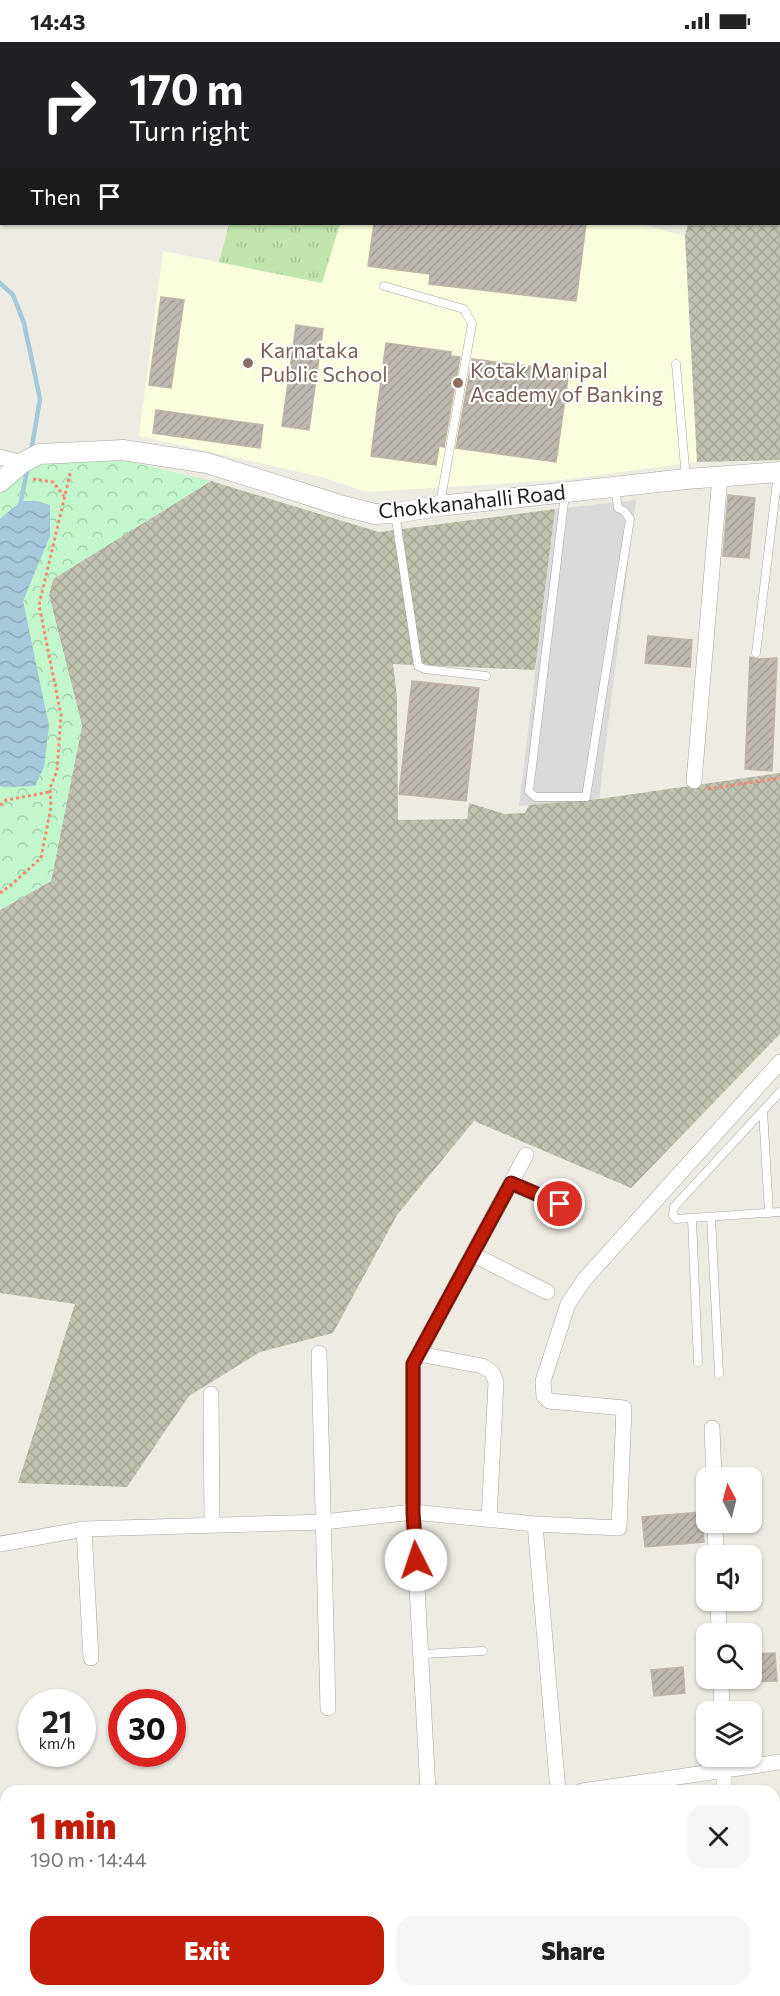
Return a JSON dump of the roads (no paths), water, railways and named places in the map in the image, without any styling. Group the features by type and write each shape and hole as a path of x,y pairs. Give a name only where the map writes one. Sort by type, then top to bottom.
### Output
{"street":[{"name":"Chokkanahalli Road","path":"31,466 75,451 123,450 207,463 375,514 686,479 779,472"},
{"path":"0,457 31,466"},
{"path":"0,482 31,466"},
{"path":"697,786 720,476"},
{"path":"0,1544 84,1529 324,1521 413,1512 535,1524 619,1528 624,1408 549,1401 544,1396 542,1388 568,1304 584,1280 780,1062"},
{"path":"428,1785 413,1512 413,1364 474,1255 526,1155"},
{"path":"511,1183 560,1204"},
{"path":"474,1255 547,1292"},
{"path":"319,1353 328,1708"},
{"path":"419,1354 482,1366 492,1372 496,1382 489,1520"},
{"path":"211,1394 212,1524"},
{"path":"712,1428 714,1467"},
{"path":"535,1524 557,1785"},
{"path":"84,1529 91,1658"},
{"path":"762,1762 780,1762"},
{"path":"655,1785 709,1767"},
{"path":"724,1767 724,1785"}],"lane":[{"path":"384,286 464,309 472,324 439,506"},
{"path":"676,364 686,479"},
{"path":"756,653 779,472"},
{"path":"565,492 529,792 535,797 586,797 630,519 624,511 618,508 615,487"},
{"path":"395,513 418,666 425,669 486,676"},
{"path":"780,1092 674,1207 673,1215 676,1219 780,1212"},
{"path":"763,1111 769,1213"},
{"path":"711,1217 718,1374"},
{"path":"692,1218 698,1362"},
{"path":"422,1654 483,1651"}],"water":[{"path":"21,501 36,501 50,505 50,536 23,601 49,726 44,767 35,786 4,787 0,786 0,519"}],"waterway":[{"path":"0,283 13,295 24,323 40,399 31,452"},
{"path":"21,501 28,466"}],"place":[{"name":"Karnataka Public School","path":"248,363"},
{"name":"Kotak Manipal Academy of Banking","path":"458,383"}]}
